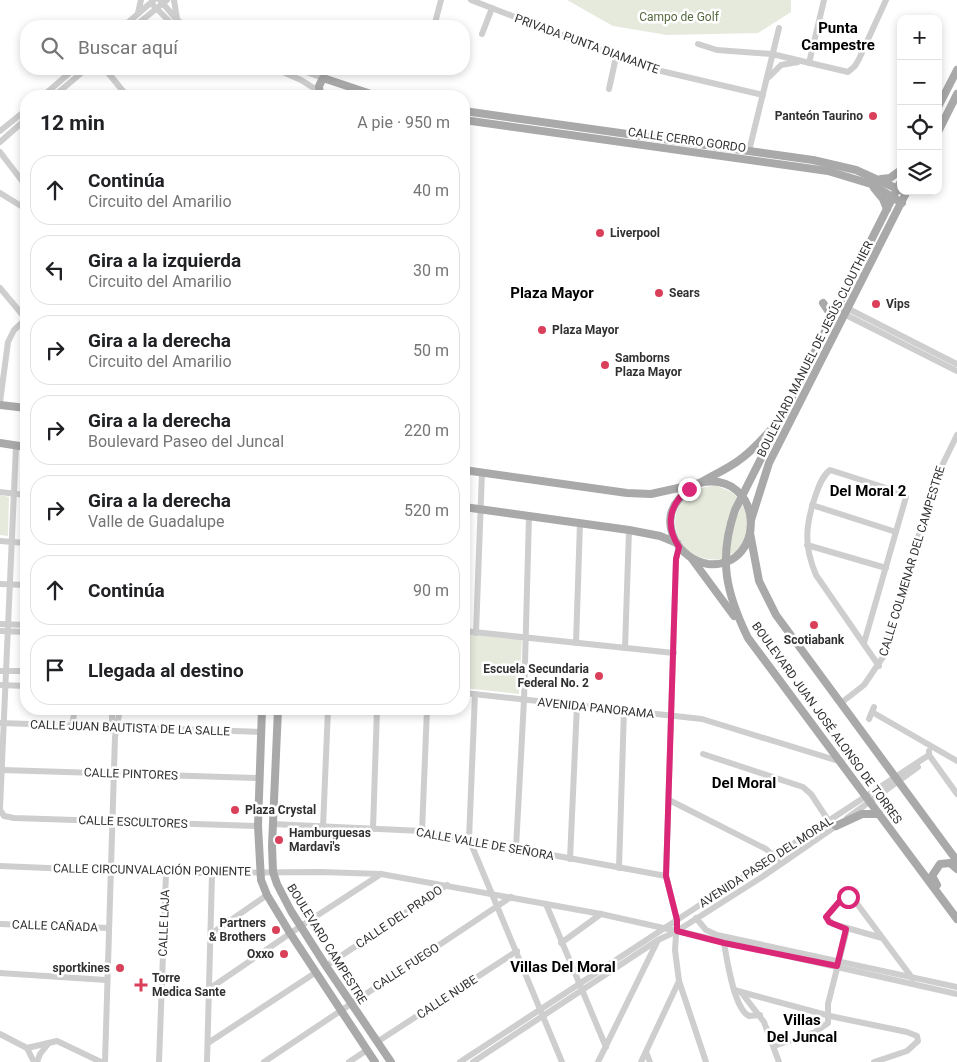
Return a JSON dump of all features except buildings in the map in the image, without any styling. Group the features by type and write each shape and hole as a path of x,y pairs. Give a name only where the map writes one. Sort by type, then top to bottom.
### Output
{"main road":[{"path":"939,105 957,70"},
{"path":"321,90 319,86 323,78 356,90"},
{"path":"942,124 957,94"},
{"name":"CALLE CERRO GORDO","path":"470,112 840,165 897,188"},
{"name":"CALLE CERRO GORDO","path":"470,121 799,166 897,189"},
{"path":"879,180 890,178 897,173"},
{"path":"871,184 883,199 887,209"},
{"name":"BOULEVARD MANUEL DE JESÚS CLOUTHIER","path":"742,495 887,209 897,195"},
{"name":"CALLE CERRO GORDO","path":"901,195 902,203"},
{"name":"BOULEVARD MANUEL DE JESÚS CLOUTHIER","path":"751,520 769,463 902,203"},
{"path":"823,303 829,312 830,321"},
{"path":"0,404 20,407"},
{"path":"678,545 671,530 672,510 679,498 696,484 737,462 766,436 781,418"},
{"path":"0,443 20,445"},
{"path":"470,471 640,494 708,482 725,484 742,495 750,508 750,532 739,553 725,562 703,563 691,557"},
{"name":"BOULEVARD JUAN JOSÉ ALONSO DE TORRES","path":"742,495 730,526 725,562 730,596 748,638 955,916"},
{"path":"470,508 654,534 678,545 691,557 748,638"},
{"name":"BOULEVARD JUAN JOSÉ ALONSO DE TORRES","path":"750,532 756,572 769,604 895,780 957,861"},
{"name":"BOULEVARD CAMPESTRE","path":"262,715 258,826 259,873 267,896 315,973 375,1062"},
{"name":"BOULEVARD CAMPESTRE","path":"278,715 272,824 273,872 280,892 300,926 350,1004 391,1062"},
{"path":"835,827 862,814 879,814"},
{"path":"955,916 932,876 938,866 947,862 957,869"}],"street":[{"path":"138,14 141,0"},
{"path":"174,0 176,20"},
{"path":"436,20 441,0"},
{"name":"PRIVADA PUNTA DIAMANTE","path":"471,0 616,57 666,73 763,95"},
{"path":"809,63 824,0"},
{"path":"698,44 718,50 772,54 844,72 852,69 886,0"},
{"path":"131,20 151,1 157,9 172,20"},
{"path":"143,20 157,9 163,1 174,20"},
{"path":"482,34 492,8"},
{"path":"749,151 779,28"},
{"path":"609,88 616,57"},
{"path":"767,80 781,65 802,61"},
{"path":"50,90 67,75"},
{"path":"61,90 79,75"},
{"path":"109,75 122,90"},
{"path":"290,75 316,90"},
{"path":"315,75 323,78"},
{"path":"0,131 20,115"},
{"path":"0,142 20,124"},
{"path":"0,165 2,155"},
{"path":"2,155 20,178"},
{"path":"0,193 20,205"},
{"path":"0,288 20,312"},
{"path":"837,307 957,371"},
{"path":"846,312 957,364"},
{"path":"0,404 8,342 14,330 20,324"},
{"name":"CALLE COLMENAR DEL CAMPESTRE","path":"841,703 864,685 879,666 935,480 957,435"},
{"path":"0,809 3,671 16,445"},
{"path":"864,643 906,500 905,495 836,470 830,470 825,474 808,516 807,545 816,575 879,666"},
{"path":"476,633 482,472"},
{"path":"0,492 20,495"},
{"path":"812,505 896,532"},
{"path":"516,848 524,700 524,638 529,516"},
{"path":"576,643 580,523"},
{"path":"625,648 629,530"},
{"path":"0,541 20,543"},
{"path":"678,545 666,876 677,920 675,950 679,981 706,1062"},
{"path":"807,545 886,568"},
{"path":"0,584 20,585"},
{"path":"0,624 5,629 20,631"},
{"path":"5,629 20,626"},
{"path":"470,632 674,653"},
{"path":"3,671 20,671"},
{"path":"3,685 20,686"},
{"name":"AVENIDA PANORAMA","path":"470,694 711,721 842,762"},
{"path":"475,694 469,839 562,1062"},
{"path":"570,859 577,706"},
{"path":"869,719 873,709 931,754 957,794"},
{"path":"619,868 624,710"},
{"path":"72,725 74,715"},
{"path":"105,1062 106,980 115,736 113,715"},
{"path":"114,728 118,715"},
{"path":"323,827 328,715"},
{"path":"373,829 377,715"},
{"path":"422,831 427,715"},
{"name":"CALLE JUAN BAUTISTA DE LA SALLE","path":"2,723 261,732"},
{"path":"703,754 803,787 811,794 835,827"},
{"path":"931,754 957,761"},
{"name":"AVENIDA PASEO DEL MORAL","path":"460,1062 540,1008 582,988 658,940 677,931 781,864 835,827 868,799 931,754"},
{"name":"CALLE PINTORES","path":"2,770 259,778"},
{"name":"AVENIDA PASEO DEL MORAL","path":"473,1062 544,1016 677,920 829,821 868,799"},
{"path":"669,800 776,856 781,864"},
{"name":"CALLE ESCULTORES","path":"0,809 2,814 8,817 258,826"},
{"name":"CALLE VALLE DE SEÑORA","path":"272,824 422,831 666,876"},
{"path":"742,889 768,867 769,861"},
{"name":"CALLE CIRCUNVALACIÓN PONIENTE","path":"0,866 212,874 273,872 381,874 601,914 770,953 837,963"},
{"name":"CALLE LAJA","path":"159,1062 166,873"},
{"path":"207,1062 212,874"},
{"path":"209,989 300,926 381,874"},
{"name":"CALLE DEL PRADO","path":"326,966 447,886"},
{"path":"211,934 267,896"},
{"path":"498,906 511,897"},
{"path":"882,938 846,929 829,922 826,917 839,902 850,898 859,905 912,977 912,985"},
{"path":"546,904 606,1048"},
{"name":"CALLE FUEGO","path":"264,1062 498,906"},
{"path":"561,943 601,914"},
{"path":"696,918 711,933 837,963 912,985 957,994"},
{"name":"CALLE CAÑADA","path":"0,924 109,928"},
{"path":"774,1046 823,1028 828,1023 830,1016 828,1004 846,929"},
{"path":"598,1062 658,940"},
{"path":"724,943 744,1014 749,1016 760,1015"},
{"path":"770,953 771,946"},
{"name":"CALLE NUBE","path":"377,1042 517,951"},
{"path":"837,963 957,987"},
{"path":"0,973 106,980"},
{"path":"208,1043 315,973"},
{"path":"641,1062 679,981"},
{"path":"737,991 760,1015 768,1028 779,1062"},
{"path":"737,991 830,1016 913,1033 917,1036 918,1041 907,1050 874,1062"},
{"path":"0,1034 27,1048 36,1062"},
{"path":"27,1048 61,1042 101,1062"},
{"path":"36,1062 49,1043"},
{"path":"349,1062 366,1050"},
{"path":"646,1052 650,1062"}],"green space":[{"name":"Campo de Golf","path":"567,0 791,0 791,12 758,33 667,35 613,26"},
{"path":"717,486 732,492 737,497 726,526 722,559 703,558 689,551 679,539 675,526 677,511 684,499 697,489"},
{"path":"0,495 9,497 8,536 0,535"},
{"path":"742,504 747,518 747,533 741,546 729,555 733,527"},
{"path":"470,632 522,639 519,694 470,689"}],"place":[{"name":"Panteón Taurino","path":"873,116"},
{"name":"Liverpool","path":"600,233"},
{"name":"Sears","path":"659,293"},
{"name":"Vips","path":"876,304"},
{"name":"Plaza Mayor","path":"542,330"},
{"name":"Samborns Plaza Mayor","path":"605,365"},
{"name":"Scotiabank","path":"814,625"},
{"name":"Escuela Secundaria Federal No. 2","path":"599,676"},
{"name":"Plaza Crystal","path":"235,810"},
{"name":"Hamburguesas Mardavi's","path":"279,840"},
{"name":"Partners & Brothers","path":"276,930"},
{"name":"Oxxo","path":"284,954"},
{"name":"sportkines","path":"120,968"},
{"name":"Torre Medica Sante","path":"141,985"}],"district":[{"name":"Punta Campestre","path":"838,36"},
{"name":"Plaza Mayor","path":"552,293"},
{"name":"Del Moral 2","path":"868,491"},
{"name":"Del Moral","path":"744,783"},
{"name":"Villas Del Moral","path":"563,967"},
{"name":"Villas Del Juncal","path":"802,1028"}],"route":[{"path":"689,489 683,493 672,510 670,523 672,533 679,547 676,559 666,876 677,920 677,931 724,943 837,966 846,929 832,924 826,917 839,902 848,897"}]}
